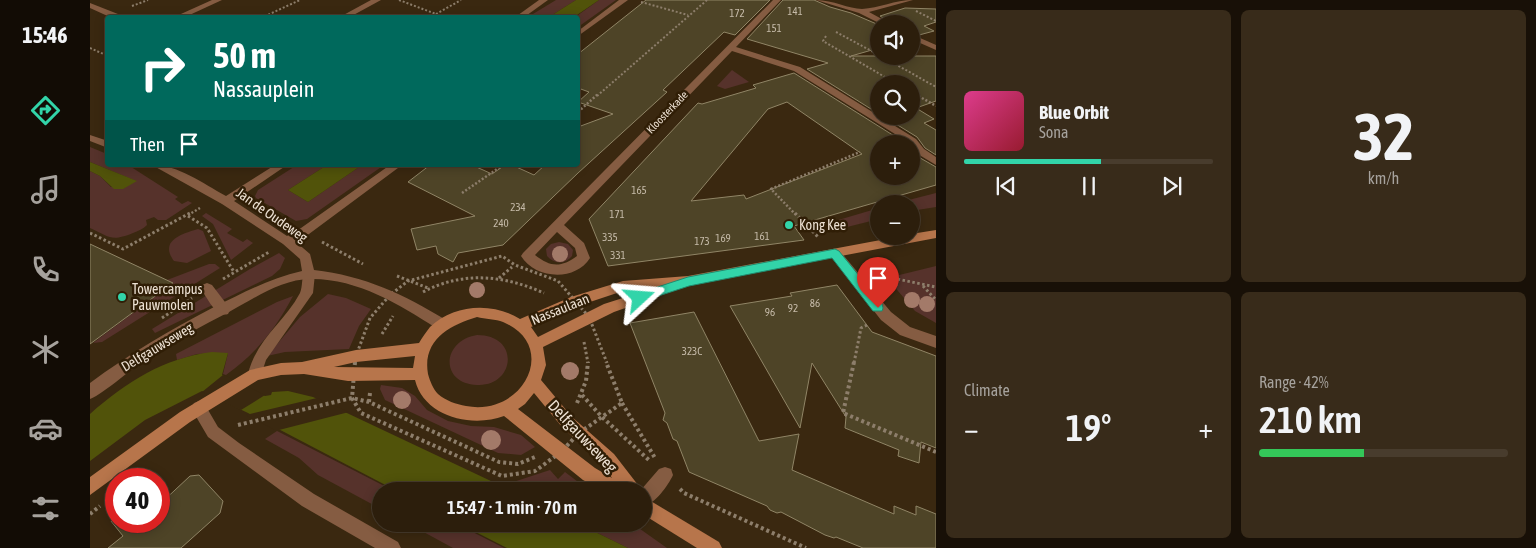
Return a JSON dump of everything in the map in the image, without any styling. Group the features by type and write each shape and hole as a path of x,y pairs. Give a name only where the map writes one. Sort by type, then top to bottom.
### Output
{"street":[{"path":"182,15 218,0"},
{"path":"347,15 377,0"},
{"path":"521,15 544,0"},
{"path":"580,33 624,0"},
{"name":"Kloosterkade","path":"557,225 580,246 584,258 571,268 557,272 540,266 527,256 557,225 777,0"},
{"path":"820,0 862,11 870,15"},
{"path":"862,11 909,0"},
{"path":"90,5 113,15"},
{"path":"920,40 936,48"},
{"path":"730,48 797,69 912,141 920,151 936,162"},
{"path":"90,138 105,144"},
{"name":"Jan de Oudeweg","path":"162,167 181,175 222,198 287,241 306,257 310,274"},
{"path":"222,198 278,167"},
{"path":"287,241 305,231 393,167"},
{"name":"Nassaulaan","path":"521,325 576,301 623,286 688,281 936,234"},
{"path":"835,254 886,316 905,331 936,342"},
{"path":"255,374 260,358 307,293 310,274 343,278 390,295 441,324"},
{"name":"Delfgauwseweg","path":"90,392 125,365 167,338 257,291 286,279 310,274"},
{"name":"Nassaulaan","path":"536,344 588,317 688,281"},
{"path":"207,288 223,310"},
{"path":"477,312 505,316 521,325 536,344 539,362 534,382 522,397 505,408 490,413 474,414 459,412 444,406 433,397 425,386 419,366 422,349 430,335 441,324 458,316 477,312"},
{"path":"90,487 199,408 255,374 281,368 302,368 356,356 422,349"},
{"path":"302,368 327,374 353,376 420,374"},
{"name":"Delfgauwseweg","path":"534,382 579,433 608,459 625,482"},
{"path":"199,408 213,432 233,448 308,500 392,548"},
{"name":"Delfgauwseweg","path":"505,408 589,474 604,482"},
{"path":"652,489 665,475"},
{"path":"652,510 714,548"}],"path":[{"path":"137,0 142,2"},
{"path":"268,15 300,0"},
{"path":"398,0 436,14 461,0"},
{"path":"635,0 689,16"},
{"path":"580,110 707,0"},
{"path":"836,32 870,51"},
{"path":"826,36 823,41 882,75"},
{"path":"90,48 105,55"},
{"path":"896,65 936,87"},
{"path":"920,97 936,106"},
{"path":"835,254 771,189 860,152"},
{"path":"462,193 500,167"},
{"path":"90,233 123,249 222,198"},
{"path":"188,216 207,228 234,272"},
{"name":"Jan de Oudeweg","path":"305,231 364,264"},
{"name":"Delfgauwseweg","path":"154,322 287,241"},
{"path":"622,403 579,433 561,452 535,472 502,476 361,413 352,398 353,376 356,356 370,318 390,295 408,280 502,256 515,265 558,281 588,317 622,403 665,475"},
{"path":"391,274 429,288 453,280 499,278"},
{"path":"860,286 885,281 890,287 896,285 891,279 902,278 922,286 936,286"},
{"path":"922,286 936,300"},
{"path":"886,316 861,328 844,413 936,452"},
{"path":"213,432 352,398 369,402"}],"shaded area":[{"path":"556,0 576,0 552,15 531,15"},
{"path":"576,0 599,0 577,15 552,15"},
{"path":"599,0 616,0 580,26 580,15 578,15"},
{"path":"732,70 749,82 725,89 717,86"},
{"path":"90,147 105,153 105,167 131,167 178,197 175,199 182,204 188,201 192,203 166,220 158,220 154,217 146,220 147,225 144,228 133,233 115,238 107,236 90,228 90,171 100,176 111,187 136,181 90,162"},
{"path":"90,162 137,181 123,189 114,189 100,176 90,171"},
{"path":"294,167 324,167 288,190 308,202 359,167 381,167 307,219 296,221 256,198 258,190"},
{"path":"324,167 359,167 308,202 288,190"},
{"path":"936,193 936,207 920,210 920,197"},
{"path":"870,211 870,221 827,232 818,226"},
{"path":"206,213 232,229 227,233 243,242 247,239 253,243 231,260 213,224 202,216"},
{"path":"198,229 203,231 211,251 187,263 174,261 169,248 174,239"},
{"path":"559,242 568,244 573,250 572,256 563,262 553,261 547,256 546,249 551,244"},
{"path":"279,253 285,258 280,269 272,276 155,333 152,329 250,269"},
{"path":"209,264 215,264 220,268 102,342 93,343 173,283 167,280"},
{"path":"936,266 936,323 915,311 887,278"},
{"path":"328,294 346,298 371,309 359,326 349,349 285,352 267,356 300,317"},
{"path":"293,296 280,319 264,340 247,358 226,375 223,374 228,353 197,354 177,360 176,354 277,302"},
{"path":"477,335 491,337 501,343 506,351 508,361 505,370 499,378 490,383 477,385 465,383 456,378 451,370 450,362 451,353 457,345 465,339"},
{"path":"212,352 228,353 222,375 265,396 271,395 272,392 288,391 313,397 493,482 380,482 202,391 145,420 90,461 90,414 146,373 194,355"},
{"path":"381,385 402,388 415,396 427,410 448,421 471,426 494,427 521,435 535,447 521,455 498,453 385,400 380,389"},
{"path":"277,431 376,482 372,482 372,504 318,475 299,458 265,439"},
{"path":"550,470 558,479 565,472 578,482 513,482"},
{"path":"424,532 473,532 504,548 453,548"},
{"path":"476,532 595,532 628,548 507,548"},
{"path":"595,532 644,532 667,548 628,548"}],"pier":[{"path":"223,375 265,395 241,410 202,392"},
{"path":"317,398 349,412 279,430 275,430 246,415"}],"building":[{"path":"646,0 770,0 735,35 724,32 663,90 667,92 503,245 458,253 453,262 438,254 436,246 417,250 411,229 475,216 408,182 427,167 476,167 492,174 502,167 516,167 534,175 543,167 580,167 580,126 613,114 580,103 580,100 589,92 580,89 580,52"},
{"path":"783,0 814,0 870,21 870,51 851,56 870,56 870,65 920,65 920,56 936,56 936,101 920,107 920,75 870,75 870,108 807,69 828,63 747,39"},
{"path":"905,8 936,9 936,22 924,26 934,31 920,35 920,15 883,15"},
{"path":"794,73 870,121 870,125 877,125 893,135 870,135 870,185 920,185 920,158 936,167 936,185 901,195 870,195 870,204 794,226 804,240 608,266 589,219 698,103 702,104 756,88 753,85","holes":["787,102 862,154 746,199 744,195 691,201 768,109"]},
{"path":"920,110 934,119 924,123 936,130 936,155 925,148 920,141 920,135 914,135 898,125 920,125"},
{"name":"Towercampus Pauwmolen","path":"90,244 173,283 90,344"},
{"path":"837,285 872,332 936,356 936,448 921,442 919,463 898,456 899,450 845,428 846,417 812,363 800,428 730,306 792,296 790,293"},
{"path":"694,312 759,441 799,434 792,470 894,514 894,506 916,515 916,506 936,514 936,548 863,548 836,537 825,535 781,512 777,513 770,510 767,506 689,472 677,441 673,439 667,423 663,420 665,413 630,323"},
{"path":"199,475 223,501 220,513 181,548 108,548 123,536 121,533 170,533 170,495 190,476"}],"place":[{"name":"Kong Kee","path":"789,225"},
{"name":"Towercampus Pauwmolen","path":"122,297"}],"route":[{"path":"640,298 688,281 835,254 878,308"}]}
